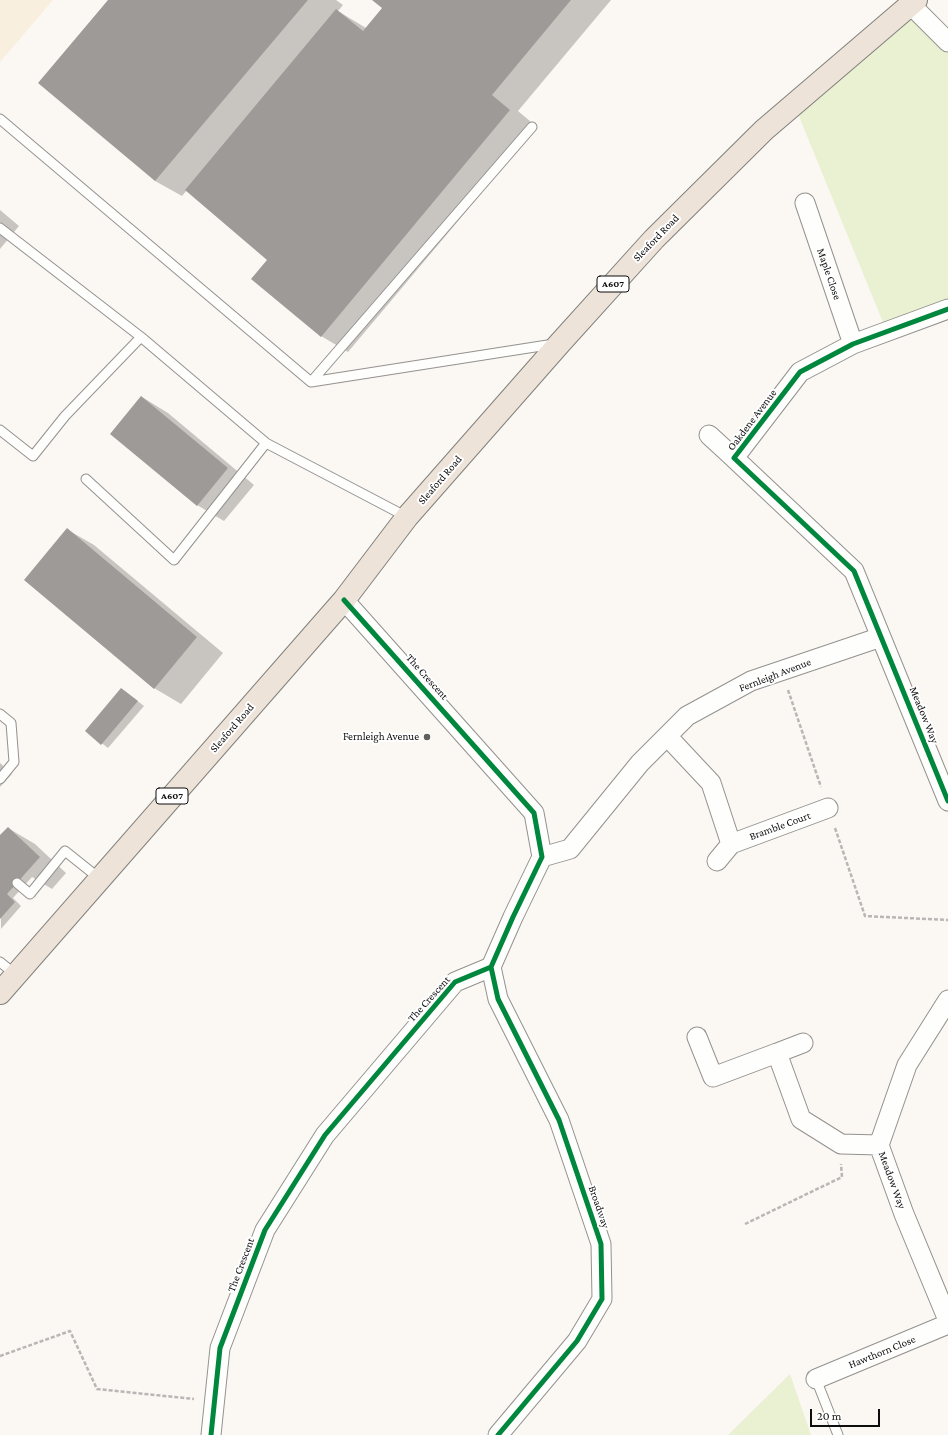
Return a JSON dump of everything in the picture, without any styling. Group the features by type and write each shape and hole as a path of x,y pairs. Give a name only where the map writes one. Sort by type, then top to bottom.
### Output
{"main road":[{"name":"Sleaford Road","path":"0,993 8,969 100,879 344,600 407,517 654,238 764,130 913,2"}],"street":[{"path":"913,2 948,42"},
{"name":"Maple Close","path":"805,203 853,344"},
{"name":"Oakdene Avenue","path":"734,458 800,372 853,344 948,309"},
{"name":"Oakdene Avenue","path":"709,436 854,571 881,637"},
{"name":"The Crescent","path":"344,600 534,813 542,858"},
{"name":"Fernleigh Avenue","path":"542,858 570,849 640,763 687,716 751,681 881,637"},
{"name":"Meadow Way","path":"881,637 948,801"},
{"path":"667,736 711,783 731,844 717,861"},
{"name":"Bramble Court","path":"731,844 828,808"},
{"path":"491,968 513,917 542,858"},
{"name":"The Crescent","path":"211,1435 220,1348 265,1230 325,1135 455,982 491,968"},
{"name":"Broadway","path":"491,968 498,999 559,1120 601,1244 602,1299 577,1341 498,1435"},
{"name":"Meadow Way","path":"945,1012 907,1065 879,1145 904,1214 948,1320"},
{"path":"697,1036 713,1077 803,1044"},
{"path":"777,1053 801,1119 841,1144 879,1145"},
{"name":"Hawthorn Close","path":"816,1379 948,1324"}],"lane":[{"path":"0,119 311,382 560,343"},
{"path":"311,382 532,126"},
{"path":"0,228 141,338 266,443 407,517"},
{"path":"0,430 33,456 65,416 141,338"},
{"path":"86,479 174,560 266,443"},
{"path":"0,714 11,723 14,762 0,779"},
{"path":"17,883 30,894 65,851 100,879"},
{"path":"816,1379 838,1435"}],"path":[{"path":"745,1224 842,1177 841,1144"},
{"path":"0,1356 70,1331 97,1389 214,1402"}],"shaded area":[{"path":"0,0 53,0 0,62"}],"green space":[{"path":"910,4 948,52 948,309 887,332 794,104"},
{"path":"790,1374 811,1435 728,1435"}],"building":[{"path":"108,0 308,0 155,181 38,83"},
{"path":"372,0 571,0 492,95 510,110 321,337 251,279 267,260 185,190 336,9 363,31 382,8"},
{"path":"141,396 228,468 197,506 110,434"},
{"path":"67,528 197,637 154,689 24,580"},
{"path":"121,688 138,701 101,745 85,731"},
{"path":"8,827 40,857 7,894 15,902 0,919 0,835"}],"cycle path":[{"path":"948,309 853,344 800,372 734,458 854,571 948,801"},
{"path":"211,1435 220,1348 265,1230 325,1135 455,982 491,967 542,857 534,813 344,600"},
{"path":"491,967 498,999 559,1120 601,1244 602,1299 577,1341 498,1435"}],"place":[{"name":"Fernleigh Avenue","path":"427,737"}]}
